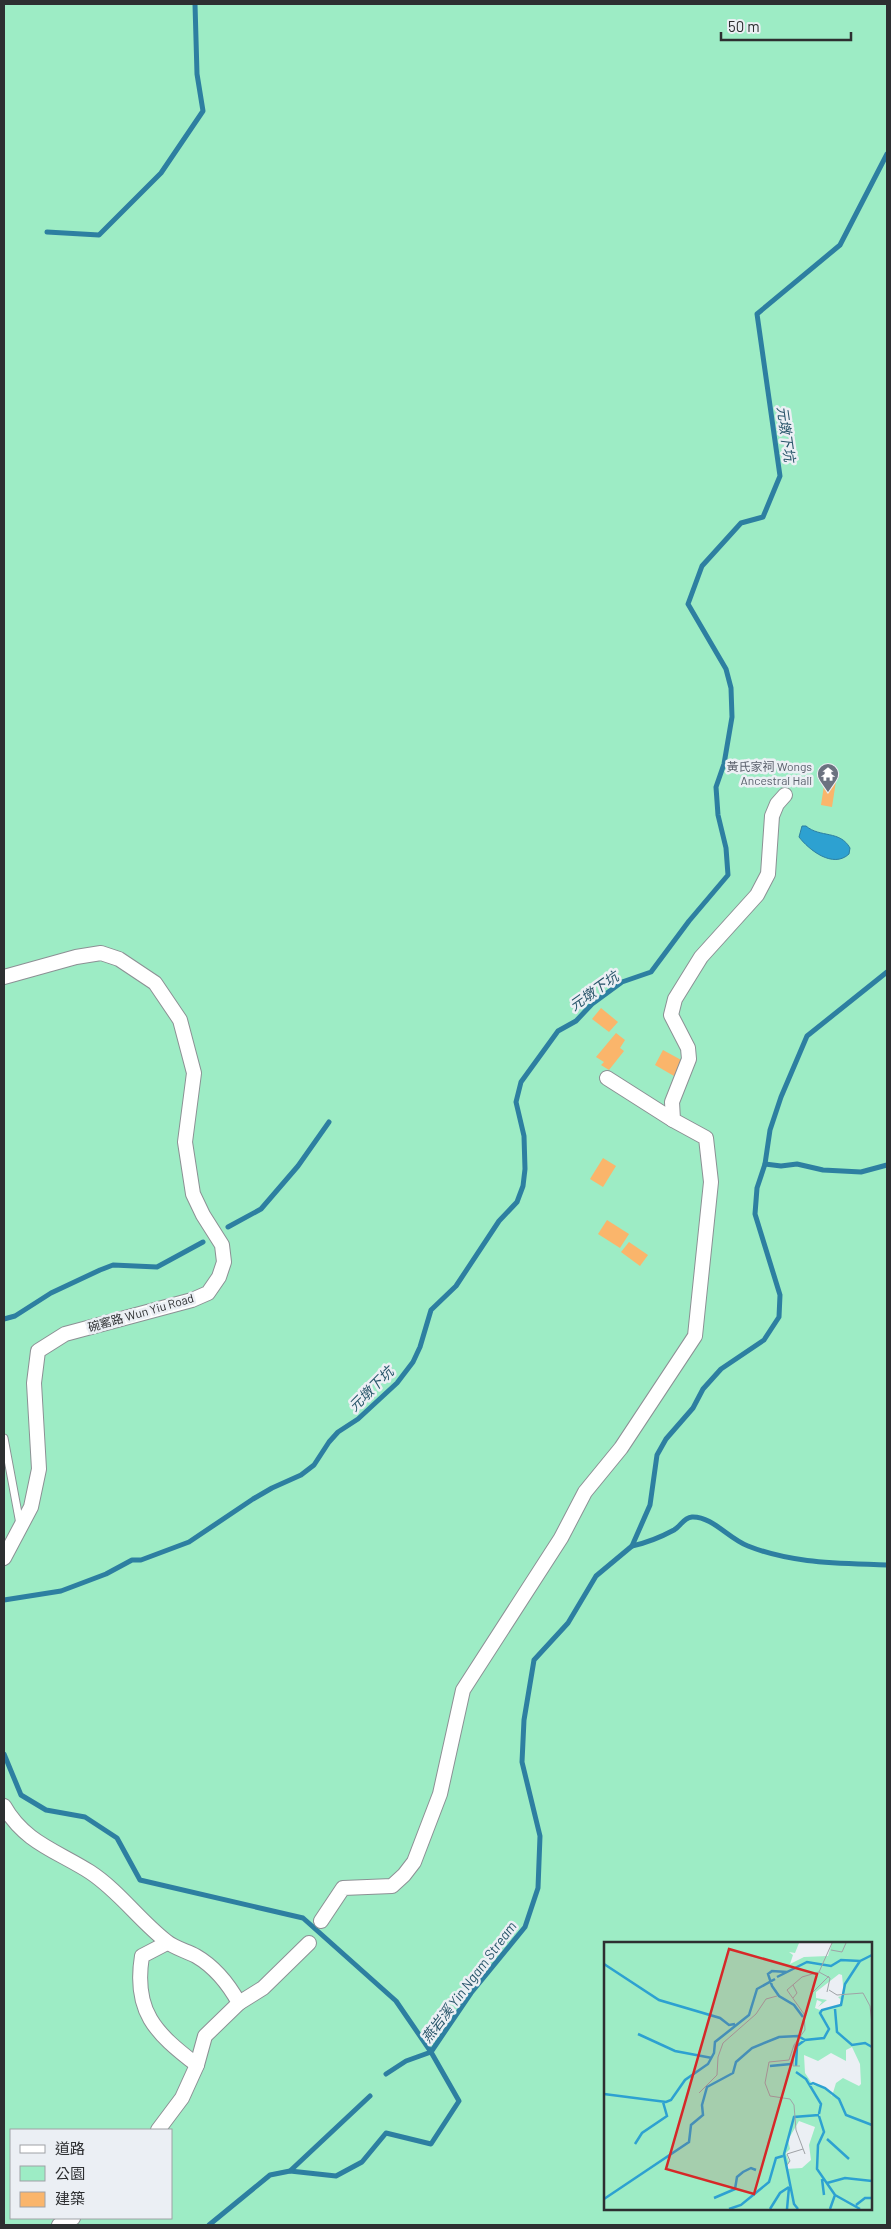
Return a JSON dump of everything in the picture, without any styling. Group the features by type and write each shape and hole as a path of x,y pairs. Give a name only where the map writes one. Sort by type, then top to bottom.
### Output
{"street":[{"path":"673,1120 672,1102 689,1059 688,1048 671,1015 675,999 701,958 757,895 768,874 772,816 777,804 785,795"},
{"name":"碗窰路 Wun Yiu Road","path":"4,977 76,957 101,953 119,959 155,983 180,1020 194,1074 185,1142 192,1194 222,1245 224,1262 219,1277 208,1293 64,1334 38,1351 34,1383 39,1469 31,1506 4,1558"},
{"path":"321,1921 343,1888 392,1886 414,1862 440,1794 463,1690 561,1538 585,1492 621,1448 695,1336 712,1182 706,1138 673,1120 607,1078"},
{"path":"4,1806 13,1822 34,1840 89,1872 108,1886 167,1943 198,1957 227,1982 239,2003"},
{"path":"167,1943 142,1956 138,1977 140,1997 146,2015 156,2030 197,2065"},
{"path":"159,2129 182,2098 197,2065 205,2036 239,2003 263,1988 309,1943"},
{"path":"59,2225 71,2219"}],"lane":[{"path":"4,1438 21,1527"}],"green space":[{"path":"4,4 887,4 887,2225 4,2225"}],"water":[{"path":"802,826 841,839 850,848 849,854 836,860 829,859 815,852 799,837"}],"building":[{"name":"黃氏家祠 Wongs Ancestral Hall","path":"825,779 836,781 832,807 821,805"},
{"path":"601,1008 618,1022 609,1032 592,1019"},
{"path":"616,1033 625,1040 620,1048 624,1051 609,1070 601,1065 604,1062 596,1057"},
{"path":"663,1050 683,1061 674,1076 655,1065"},
{"path":"603,1158 616,1166 603,1187 590,1179"},
{"path":"607,1220 629,1234 620,1248 598,1234"},
{"path":"629,1242 648,1255 640,1266 621,1252"}],"waterway":[{"path":"47,232 99,235 161,173 203,111 197,74 195,4"},
{"name":"元墩下坑","path":"4,1600 61,1591 106,1574 132,1560 141,1560 189,1542 253,1499 301,1475 314,1465 338,1432 358,1419 397,1383 413,1362 420,1347 431,1310 456,1286 499,1221 517,1202 523,1186 525,1169 524,1136 516,1102 521,1082 558,1031 576,1021 592,1004 622,982 651,972 689,921 728,875 726,848 718,815 716,787 724,764 732,717 731,688 726,669 688,604 702,566 741,523 763,517 780,476 757,314 840,245 887,154"},
{"name":"燕岩溪 Yin Ngam Stream","path":"386,2074 406,2061 431,2052 471,1993 525,1927 538,1888 540,1836 522,1762 524,1720 534,1660 568,1623 596,1576 632,1546 650,1505 657,1455 666,1439 693,1408 703,1389 721,1369 764,1340 779,1317 780,1295 755,1214 757,1188 765,1164 770,1130 781,1097 807,1036 887,972"},
{"path":"228,1227 261,1209 298,1166 329,1122"},
{"path":"765,1164 781,1166 797,1164 823,1170 861,1172 887,1165"},
{"path":"4,1319 15,1316 51,1293 100,1270 113,1265 157,1267 203,1242"},
{"path":"632,1546 669,1533 686,1519 692,1517 707,1520 741,1543 765,1552 817,1562 887,1565"},
{"path":"4,1754 21,1795 46,1810 85,1817 117,1838 140,1880 303,1918 396,2001 431,2052 459,2101 431,2144 386,2133 362,2162 336,2176 290,2171"},
{"path":"209,2225 270,2175 290,2171 370,2096"}],"place":[{"name":"黃氏家祠 Wongs Ancestral Hall","path":"828,793"}]}
